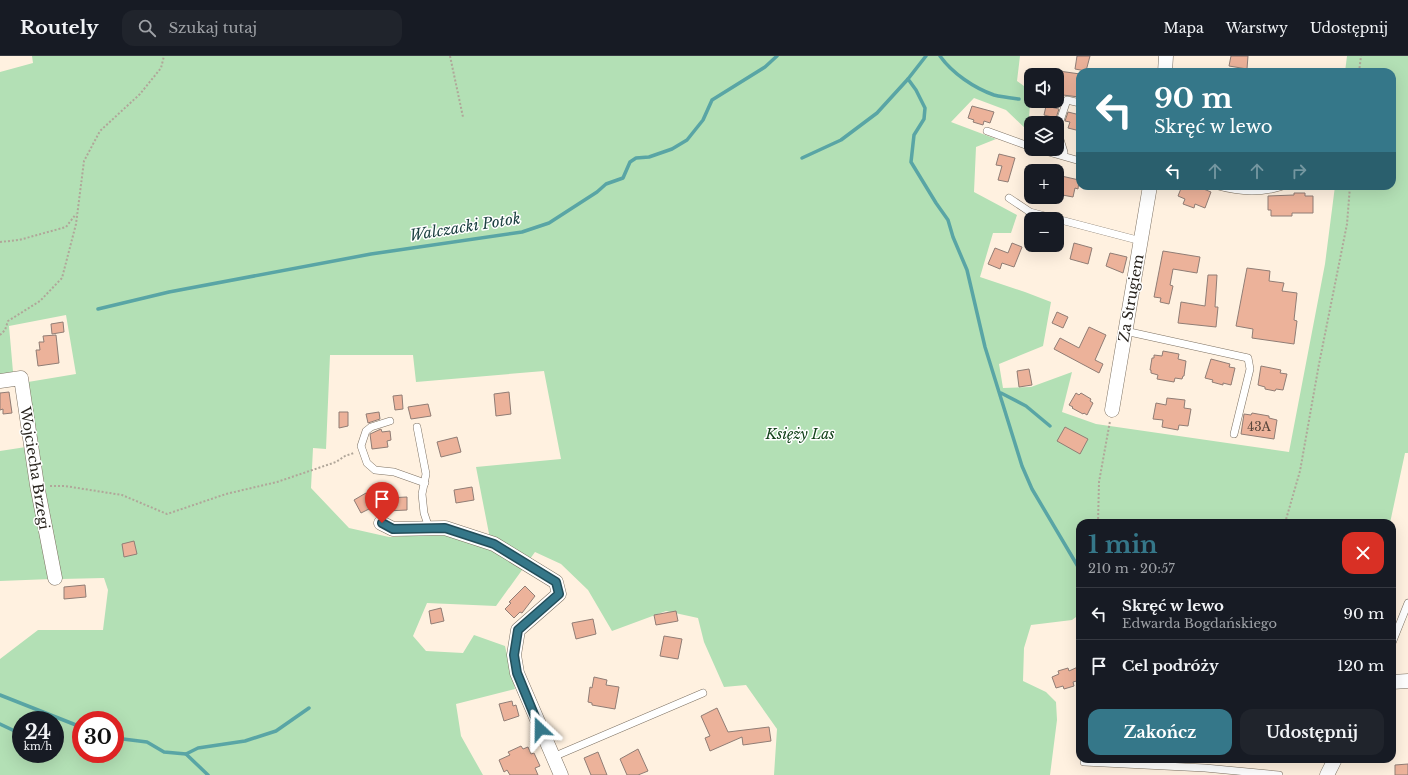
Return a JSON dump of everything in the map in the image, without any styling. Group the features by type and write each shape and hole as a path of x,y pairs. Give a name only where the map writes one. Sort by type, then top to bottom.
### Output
{"street":[{"path":"1165,68 1166,56"},
{"name":"Za Strugiem","path":"1112,410 1149,190"},
{"name":"Wojciecha Brzegi","path":"0,381 21,378 36,485 55,578"},
{"path":"382,523 393,529 445,528 494,544 556,582 559,594 518,630 514,655 517,673 561,775"},
{"path":"1396,682 1408,681"},
{"path":"1327,775 1333,763"}],"lane":[{"path":"1061,116 1066,100 1076,102"},
{"path":"987,131 1024,144"},
{"path":"1062,156 1076,160"},
{"path":"1232,190 1260,190"},
{"path":"1009,198 1030,212"},
{"path":"1064,221 1141,241"},
{"path":"1125,331 1248,358 1250,369 1234,434"},
{"path":"390,421 370,426 366,431 361,446 367,463 375,470 394,472 424,483"},
{"path":"417,427 426,474 422,494 424,513 429,528"},
{"path":"1396,633 1408,603"},
{"path":"552,757 703,694"},
{"path":"1104,763 1205,768 1279,775"}],"path":[{"path":"0,335 5,330 8,321 40,301 62,278 77,213 84,161 100,131 140,94 161,68 164,56"},
{"path":"450,56 463,117"},
{"path":"1360,68 1361,56"},
{"path":"1287,519 1300,471 1318,364 1347,224 1350,190"},
{"path":"0,242 19,240 66,227 77,213"},
{"path":"1098,519 1099,482 1112,410"},
{"path":"36,485 65,486 122,494 167,514 226,494 277,482 336,462 345,456 362,451"}],"green space":[{"name":"Księży Las","path":"32,56 1020,56 1017,81 1024,86 1024,108 1030,108 1029,116 1024,116 1024,127 1006,110 974,98 951,122 996,139 976,147 974,192 1017,215 1011,233 993,233 980,277 1051,302 1043,346 999,364 1003,388 1031,387 1072,372 1062,412 1096,424 1289,452 1325,264 1334,190 1396,190 1396,68 1346,68 1347,56 1408,56 1408,453 1405,453 1391,519 1076,519 1076,617 1072,620 1031,625 1024,648 1023,681 1046,692 1056,702 1057,720 1050,775 774,775 777,729 746,685 724,687 704,642 698,618 666,611 612,631 588,590 561,564 535,552 496,606 427,603 413,636 426,651 463,653 474,635 505,646 515,689 456,704 461,736 483,775 0,775 0,659 38,630 103,630 108,590 104,578 61,579 37,445 28,382 76,374 66,315 9,326 13,372 0,375 0,72 33,63","holes":["330,355 413,355 416,382 544,371 561,459 476,467 492,549 442,534 389,537 349,528 311,488 313,448 326,449"]},
{"path":"26,447 51,579 0,581 0,451"}],"building":[{"path":"1077,56 1090,56 1087,68 1075,69"},
{"path":"1231,56 1248,56 1247,68 1229,66"},
{"path":"1064,72 1076,73 1076,97 1064,95"},
{"path":"972,106 994,112 990,123 984,121 983,125 973,122 974,120 968,118"},
{"path":"1046,108 1059,109 1057,116 1044,115"},
{"path":"1068,112 1076,114 1076,130 1068,128 1070,122 1065,121"},
{"path":"999,154 1015,158 1008,182 998,180 1002,166 996,165"},
{"path":"1064,177 1076,179 1076,188 1073,197 1064,195"},
{"path":"1180,190 1206,190 1211,192 1205,208 1195,204 1194,208 1183,204 1185,199 1178,196"},
{"path":"1294,193 1305,193 1305,196 1313,196 1313,213 1292,213 1292,216 1271,216 1271,210 1268,210 1268,196 1294,195"},
{"path":"1012,243 1022,247 1014,267 1002,263 1000,269 988,264 995,248 1008,253"},
{"path":"1074,243 1092,248 1088,264 1070,259"},
{"path":"1163,251 1200,257 1197,273 1173,269 1170,285 1173,286 1169,304 1160,302 1161,298 1154,297"},
{"path":"1110,253 1127,257 1123,273 1106,266"},
{"path":"1247,268 1270,271 1269,281 1284,283 1282,291 1297,293 1294,320 1297,321 1294,344 1252,338 1253,329 1236,326"},
{"path":"1208,275 1217,275 1215,307 1218,307 1216,327 1178,323 1181,302 1205,306"},
{"path":"1057,312 1068,317 1063,328 1052,323"},
{"path":"63,322 64,332 52,334 51,324"},
{"path":"1089,327 1106,335 1095,360 1103,364 1099,373 1054,349 1060,338 1079,348"},
{"path":"56,335 59,363 38,366 36,350 40,350 39,342 44,342 43,336"},
{"path":"1163,351 1179,354 1178,359 1186,361 1184,376 1182,379 1175,378 1174,382 1157,379 1158,375 1151,373 1152,358 1154,358 1154,355 1162,356"},
{"path":"1211,359 1230,364 1229,367 1235,368 1231,385 1223,383 1223,385 1205,378"},
{"path":"1261,366 1281,370 1280,373 1287,374 1283,390 1276,389 1275,391 1265,389 1265,387 1258,385"},
{"path":"1029,369 1032,385 1019,387 1017,371"},
{"path":"9,392 12,413 3,414 3,409 0,410 0,393"},
{"path":"509,392 511,414 496,416 494,394"},
{"path":"1076,393 1079,395 1081,393 1091,399 1090,401 1093,403 1087,415 1069,405"},
{"path":"402,395 403,409 395,410 393,396"},
{"path":"1167,398 1185,400 1184,408 1191,409 1188,426 1179,425 1178,430 1162,427 1163,420 1153,419 1156,403 1166,405"},
{"path":"428,404 431,416 411,419 408,407"},
{"path":"339,412 348,412 348,426 339,428"},
{"path":"379,412 380,419 368,423 366,414"},
{"path":"1252,413 1269,416 1269,418 1277,420 1274,439 1241,434 1244,414 1251,415"},
{"path":"1065,427 1088,439 1080,454 1057,441"},
{"path":"381,429 382,432 390,431 391,440 387,441 388,447 372,449 370,434"},
{"path":"457,437 461,452 441,457 437,442"},
{"path":"472,487 474,500 456,503 454,490"},
{"path":"366,493 373,507 361,513 354,500"},
{"path":"407,497 407,510 386,511 386,498"},
{"path":"134,541 137,554 124,557 122,544"},
{"path":"85,585 86,597 64,599 64,587"},
{"path":"525,586 535,596 522,613 520,612 514,618 505,609 511,603 509,602"},
{"path":"441,608 444,621 431,624 429,611"},
{"path":"676,611 678,621 656,625 654,615"},
{"path":"593,619 596,634 576,639 572,623"},
{"path":"664,636 682,639 678,659 660,656"},
{"path":"1068,668 1069,671 1076,668 1076,681 1073,682 1074,686 1064,689 1063,686 1056,688 1052,677 1059,674 1058,671"},
{"path":"594,677 607,680 606,685 619,687 615,709 592,705 592,703 588,702 590,687 592,688"},
{"path":"512,701 513,706 516,705 519,716 504,721 499,704"},
{"path":"717,708 728,732 769,727 771,741 743,745 742,737 710,751 705,738 710,736 701,716"},
{"path":"521,746 523,749 528,747 531,754 534,753 540,766 535,768 538,775 510,775 507,770 504,772 499,760 510,755 508,752"},
{"path":"638,749 648,771 638,775 627,775 620,759"},
{"path":"598,752 607,775 591,775 584,758"},
{"path":"1408,764 1408,775 1395,775 1395,765"}],"waterway":[{"name":"Walczacki Potok","path":"98,309 169,292 371,254 522,232 549,223 597,192 606,184 623,178 630,162 636,158 649,157 672,149 687,140 703,120 712,100 765,67 777,56"},
{"path":"926,56 908,79 916,90 925,108 924,119 914,135 911,162 948,220 953,237 967,270 985,347 1022,466 1032,489 1076,563"},
{"path":"940,56 957,74 986,92 1003,97 1019,99"},
{"path":"802,158 841,140 877,113 908,79"},
{"path":"1001,393 1026,406 1050,426"},
{"path":"0,695 72,723"},
{"path":"186,754 198,748 245,741 276,731 309,708"},
{"path":"0,724 12,730"},
{"path":"124,739 147,742 164,752 186,754 208,775"}],"route":[{"path":"382,523 393,529 445,528 494,544 542,575 556,582 559,594 518,630 514,655 517,673 540,729"}]}
